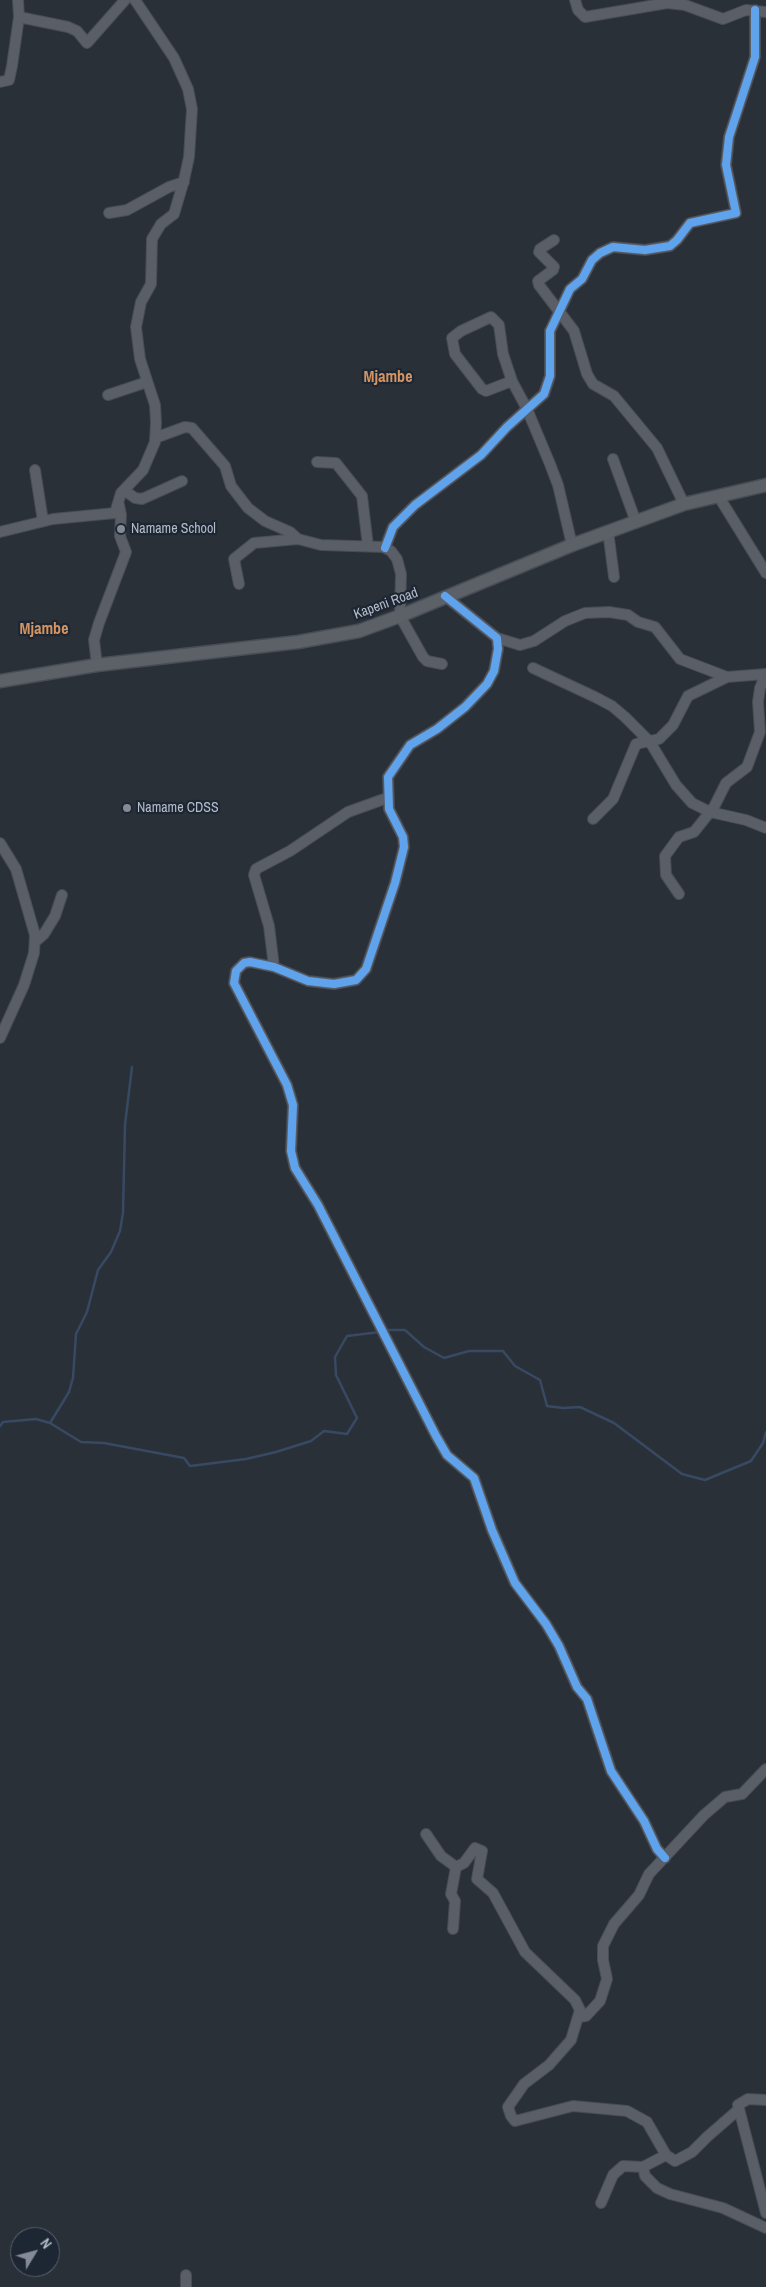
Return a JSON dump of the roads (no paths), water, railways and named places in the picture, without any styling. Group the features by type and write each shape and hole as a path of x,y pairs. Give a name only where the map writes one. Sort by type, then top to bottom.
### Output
{"main road":[{"name":"Kapeni Road","path":"0,681 97,664 320,639 359,631 572,545 684,504 766,485"}],"street":[{"path":"0,82 9,80 19,17 18,0"},
{"path":"19,17 68,27 77,31 87,43 126,0"},
{"path":"0,532 43,521 116,512 124,490 143,470 151,454 155,438 154,405 138,351 136,333 141,302 151,284 152,239 161,224 174,214 184,182 189,157 192,123 188,89 174,58 135,0"},
{"path":"575,0 578,10 585,17 667,3 685,5 724,20 742,11 755,10 766,12"},
{"path":"385,548 391,530 415,505 474,461 527,409 540,400 550,382 550,334 570,289 582,279 592,260 600,253 614,247 645,250 670,246 690,223 736,213 726,165 729,138 755,57 755,10"},
{"path":"109,213 127,210 169,187 184,182"},
{"path":"554,240 540,248 539,252 554,267 553,270 538,281 539,285 574,331 587,374 593,384 614,396 657,448 684,504"},
{"path":"512,381 486,391 482,390 455,354 452,338 461,331 491,317 499,325 503,354 512,381 527,409 558,485 572,545"},
{"path":"108,395 147,382"},
{"path":"155,438 185,427 192,428 224,466 231,486 248,508 265,522 290,532 298,540"},
{"path":"613,459 636,522"},
{"path":"317,462 336,464 362,496 368,546"},
{"path":"35,470 43,521"},
{"path":"124,490 135,498 142,499 182,481"},
{"path":"719,496 766,573"},
{"path":"97,664 94,640 98,623 126,552 120,536 121,515 119,504"},
{"path":"608,532 614,577"},
{"path":"239,584 234,559 254,543 298,540 321,545 385,548 397,559 402,574 400,616 423,657 427,661 442,664"},
{"path":"445,596 497,638 520,646 534,642 565,622 585,613 609,612 628,615 638,622 655,628 680,659 713,673 727,677 766,674 760,688 758,702 760,732 748,767 726,783 710,812 694,832 679,837 665,856 666,875 680,894"},
{"path":"497,638 498,648 492,677 476,697 446,723 410,744 388,777 388,809 403,837 404,848 395,883 364,973 350,982 323,983 308,981 274,966 260,963 244,963 236,971 234,983 287,1085 293,1105 291,1151 296,1168 318,1205 447,1455 474,1478 492,1530 515,1583 546,1624 559,1646 577,1687 587,1700 611,1771 644,1820 657,1849 665,1858"},
{"path":"533,668 566,682 612,706 640,730 650,742 681,791 692,803 710,812 746,820 766,828"},
{"path":"593,819 613,799 636,744 642,741 650,742 659,739 672,725 688,696 727,677"},
{"path":"274,966 269,926 254,875 256,869 290,850 348,812 387,798"},
{"path":"0,842 16,869 29,910 35,942 34,953 24,984 0,1038"},
{"path":"35,942 44,934 55,916 62,895"},
{"path":"579,2017 586,2016 600,2001 606,1979 602,1960 603,1946 614,1924 639,1896 649,1874 704,1815 725,1797 742,1794 766,1769"},
{"path":"426,1834 441,1856 456,1867"},
{"path":"456,1867 464,1863 475,1848 482,1851 477,1879 493,1893 524,1952 575,2000 580,2010 572,2040 549,2065 524,2084 508,2107 515,2121 573,2106 627,2110 647,2122 666,2155 675,2161 692,2152 707,2136 738,2110"},
{"path":"453,1929 455,1901 451,1894 456,1867"},
{"path":"766,2100 742,2101 738,2105 766,2213"},
{"path":"601,2203 613,2175 623,2166 643,2167 666,2155"},
{"path":"643,2167 645,2176 657,2188 670,2194 705,2202 766,2228"},
{"path":"186,2275 186,2287"}],"waterway":[{"path":"0,1426 3,1422 36,1419 50,1423 69,1392 73,1378 76,1334 87,1312 98,1270 111,1252 120,1231 123,1213 125,1125 132,1067"},
{"path":"385,1330 405,1330 424,1347 444,1358 469,1351 503,1351 515,1366 540,1380 547,1406 563,1408 580,1407 614,1423 682,1474 705,1480 751,1461 763,1443 766,1432"},
{"path":"50,1423 81,1442 104,1443 184,1458 190,1466 246,1459 276,1452 311,1441 324,1431 347,1434 357,1418 336,1375 335,1357 347,1336 380,1332"}],"place":[{"name":"Namame School","path":"121,529"},
{"name":"Namame CDSS","path":"127,808"}],"district":[{"name":"Mjambe","path":"388,378"},
{"name":"Mjambe","path":"44,630"}]}
